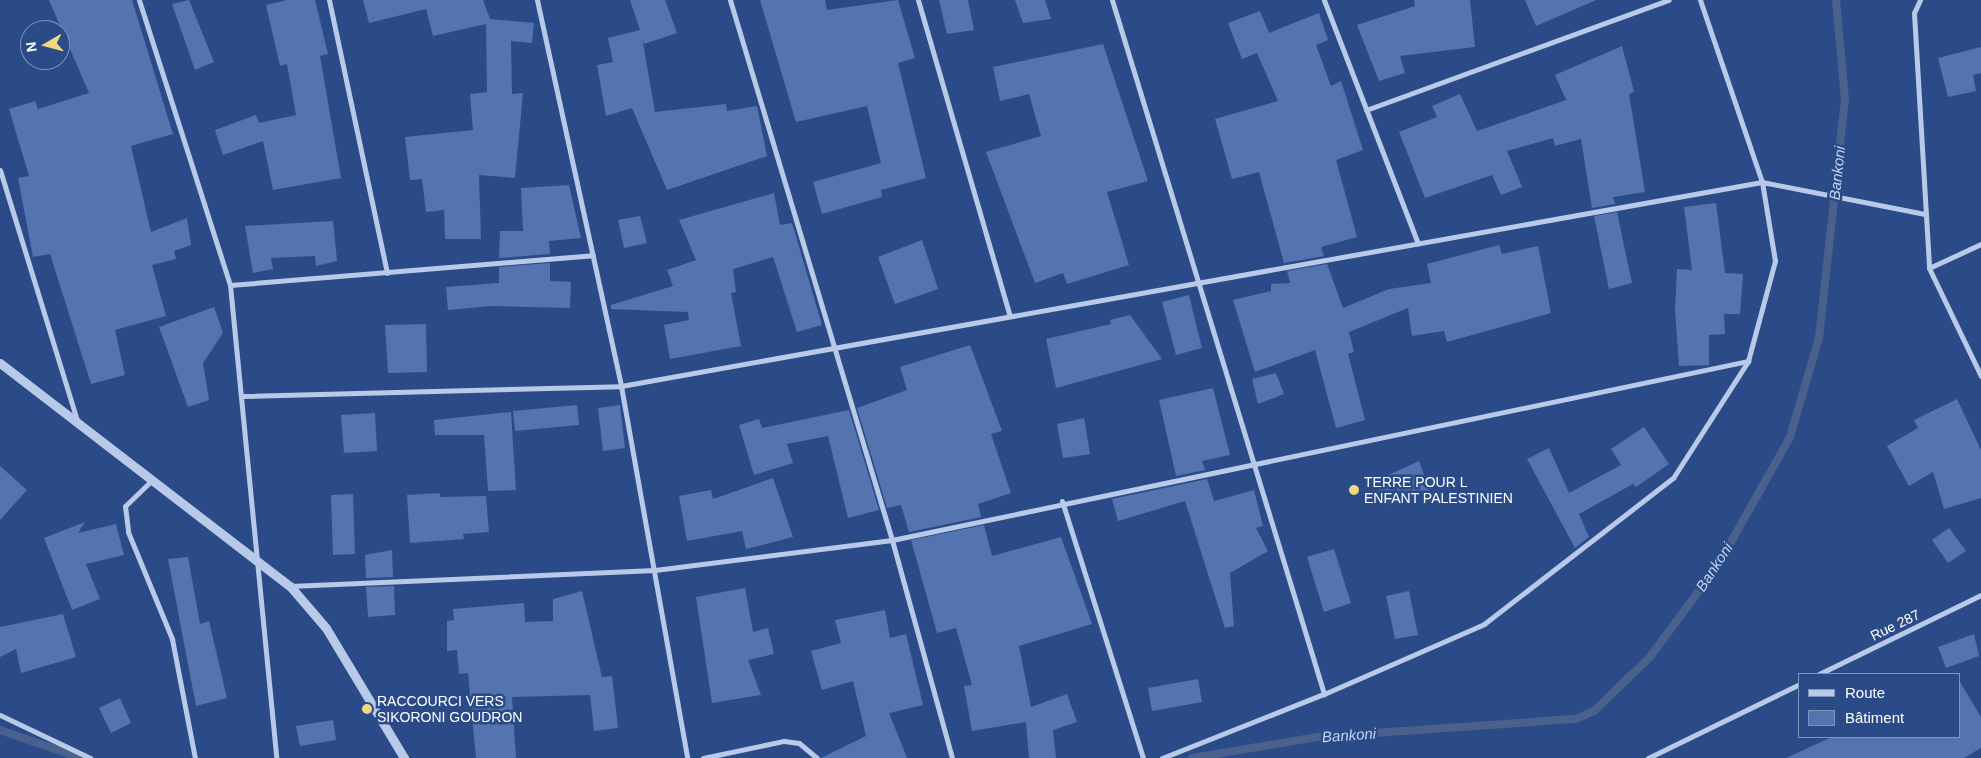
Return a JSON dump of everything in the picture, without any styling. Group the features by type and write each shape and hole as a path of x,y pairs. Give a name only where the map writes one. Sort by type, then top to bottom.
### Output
{"street":[{"path":"139,0 230,285 244,396 256,560 276,758"},
{"path":"329,0 387,273"},
{"path":"537,0 621,386 687,758"},
{"path":"730,0 832,348 892,540 952,758"},
{"path":"918,0 1010,316"},
{"path":"1112,0 1324,694"},
{"path":"1324,0 1418,244"},
{"path":"1366,110 1669,0"},
{"path":"1162,758 1324,694 1484,624 1564,566 1673,478 1748,361 1775,261 1762,182 1700,0"},
{"path":"1920,0 1914,13 1929,268 1981,376"},
{"path":"0,170 77,422"},
{"path":"244,396 621,386 1762,182 1926,214"},
{"path":"1929,268 1981,244"},
{"path":"230,285 593,255"},
{"path":"290,586 655,570 892,540 1062,501 1255,466 1748,361"},
{"path":"0,363 290,586 326,628 404,758"},
{"path":"152,480 125,506 128,532 172,639 195,758"},
{"path":"1062,501 1143,758"},
{"name":"Rue 287","path":"1821,673 1981,596"},
{"path":"1648,758 1798,685"},
{"path":"0,715 90,758"},
{"path":"703,758 784,741 799,743 817,758"}],"building":[{"path":"49,0 132,0 173,134 131,146 151,232 187,218 191,245 174,251 176,259 152,265 166,316 115,330 125,375 91,384 50,254 33,257 18,178 29,176 9,109 35,101 38,109 89,93 70,49 70,20 58,20"},
{"path":"189,0 214,62 195,70 172,4"},
{"path":"287,0 315,0 328,54 320,56 341,178 273,190 263,141 223,155 215,130 256,115 259,123 296,115 287,64 280,66 266,5"},
{"path":"363,0 483,0 490,19 534,23 532,43 511,41 512,94 523,93 515,178 479,175 481,239 445,239 444,210 426,212 422,179 410,180 405,137 473,130 470,94 487,92 486,24 433,36 426,9 369,23"},
{"path":"630,0 665,0 677,33 644,44 642,37 655,112 726,104 727,111 757,106 767,156 667,190 632,108 606,116 597,65 613,62 608,38 640,30"},
{"path":"760,0 825,0 827,10 898,0 915,58 898,63 926,178 881,190 882,197 822,214 813,182 881,163 867,106 796,122"},
{"path":"939,0 968,0 974,30 947,34"},
{"path":"1015,0 1045,0 1051,19 1023,23"},
{"path":"1414,0 1470,0 1475,47 1400,56 1405,73 1379,81 1357,25 1415,6"},
{"path":"1525,0 1596,0 1536,26"},
{"path":"1260,11 1269,33 1319,13 1328,40 1316,45 1331,86 1341,81 1363,150 1336,160 1357,237 1321,247 1324,256 1284,263 1259,172 1232,179 1215,119 1278,101 1257,53 1242,59 1228,23"},
{"path":"1103,44 1148,181 1107,192 1129,265 1067,284 1063,273 1035,283 986,152 1041,136 1029,94 1000,101 993,67"},
{"path":"1622,46 1634,92 1629,94 1645,192 1613,197 1615,204 1592,208 1581,139 1555,146 1553,138 1507,151 1522,187 1501,195 1492,175 1425,198 1399,132 1437,117 1432,106 1460,94 1477,131 1566,100 1555,75"},
{"path":"1981,47 1981,73 1973,75 1976,91 1948,97 1938,58"},
{"path":"569,185 581,238 549,241 550,254 499,258 500,231 523,231 521,188"},
{"path":"774,193 780,225 792,223 822,325 797,332 773,257 733,269 736,292 731,293 741,346 670,359 664,325 689,320 688,312 611,309 611,305 673,286 667,270 696,260 679,220"},
{"path":"1716,203 1725,273 1743,274 1740,314 1724,314 1725,334 1709,335 1709,365 1679,366 1675,310 1677,269 1692,270 1684,207"},
{"path":"1617,212 1632,283 1609,289 1594,216"},
{"path":"640,216 647,243 624,248 618,220"},
{"path":"333,221 337,261 316,266 315,256 271,258 273,269 253,273 245,226"},
{"path":"922,240 938,289 895,304 878,257"},
{"path":"1499,245 1502,254 1538,246 1551,313 1447,342 1444,331 1412,336 1408,308 1349,332 1354,352 1348,354 1365,420 1336,428 1315,350 1255,372 1233,300 1271,291 1271,284 1290,283 1287,271 1327,264 1343,308 1389,289 1431,283 1427,264"},
{"path":"550,263 550,281 571,282 570,308 492,306 448,310 446,287 499,283 499,267"},
{"path":"1189,295 1202,348 1176,355 1162,302"},
{"path":"214,307 223,333 203,363 209,400 188,407 159,327"},
{"path":"1130,315 1162,359 1056,388 1046,339 1111,324 1110,320"},
{"path":"426,324 427,372 388,373 385,325"},
{"path":"970,345 1002,431 991,434 1011,493 978,504 981,517 909,532 901,505 887,508 857,408 907,390 900,367"},
{"path":"1276,373 1284,394 1258,404 1252,379"},
{"path":"1213,388 1230,455 1202,461 1205,470 1176,476 1159,400"},
{"path":"1957,399 1981,450 1981,498 1944,509 1933,472 1909,486 1887,446 1918,428 1914,420"},
{"path":"577,405 579,425 515,431 513,411"},
{"path":"620,405 625,448 603,451 598,408"},
{"path":"849,410 879,510 848,518 828,436 787,444 793,463 754,475 739,425 759,419 762,428"},
{"path":"511,412 516,490 488,491 484,435 435,435 434,420"},
{"path":"375,413 377,451 344,453 341,415"},
{"path":"1084,418 1090,454 1063,458 1057,424"},
{"path":"1644,427 1669,464 1636,487 1633,484 1579,514 1589,537 1575,548 1527,459 1549,448 1569,493 1621,465 1611,449"},
{"path":"1419,461 1430,492 1386,506 1375,481"},
{"path":"0,466 27,490 0,520"},
{"path":"773,478 793,537 746,549 742,531 687,541 679,496 711,490 713,499"},
{"path":"1207,479 1214,501 1254,490 1263,526 1256,528 1268,551 1230,573 1234,626 1225,628 1185,501 1118,521 1112,499"},
{"path":"440,493 440,497 486,496 489,532 463,534 464,539 410,543 407,495"},
{"path":"353,494 355,554 333,555 331,495"},
{"path":"85,522 78,533 116,524 124,555 86,564 100,599 72,610 44,538"},
{"path":"984,525 992,556 1061,537 1092,624 1019,646 1031,707 1067,694 1077,722 1053,730 1056,758 1029,758 1026,722 972,731 964,686 972,685 956,628 937,633 911,540"},
{"path":"1949,528 1966,551 1948,563 1932,540"},
{"path":"1334,549 1351,603 1324,612 1307,557"},
{"path":"392,550 393,577 366,578 365,555"},
{"path":"188,557 200,624 209,621 227,698 196,706 168,559"},
{"path":"394,586 395,615 368,617 366,587"},
{"path":"745,588 753,632 768,628 774,654 748,660 761,695 712,703 696,597"},
{"path":"582,591 602,677 612,676 618,728 594,731 590,695 512,697 516,758 476,758 468,673 459,674 457,650 447,651 447,621 454,620 453,609 524,603 525,622 553,621 553,599"},
{"path":"1409,591 1418,635 1395,639 1386,596"},
{"path":"885,610 890,638 906,634 923,705 889,713 907,758 821,758 866,736 853,681 822,690 811,651 841,643 835,620"},
{"path":"63,614 76,657 21,673 16,649 0,657 0,627"},
{"path":"1974,634 1979,656 1946,668 1938,647"},
{"path":"1198,679 1202,702 1152,711 1148,688"},
{"path":"1961,684 1981,717 1981,748 1964,758 1786,758 1830,738 1961,738"},
{"path":"120,698 131,723 111,733 99,708"},
{"path":"333,720 336,740 300,746 296,726"}],"waterway":[{"name":"Bankoni","path":"1192,758 1317,737 1576,719 1594,711 1650,657 1718,565 1790,437 1819,338 1845,100 1836,0"},
{"path":"0,730 81,758"}],"place":[{"name":"TERRE POUR L ENFANT PALESTINIEN","path":"1354,490"},
{"name":"RACCOURCI VERS SIKORONI GOUDRON","path":"367,709"}]}
